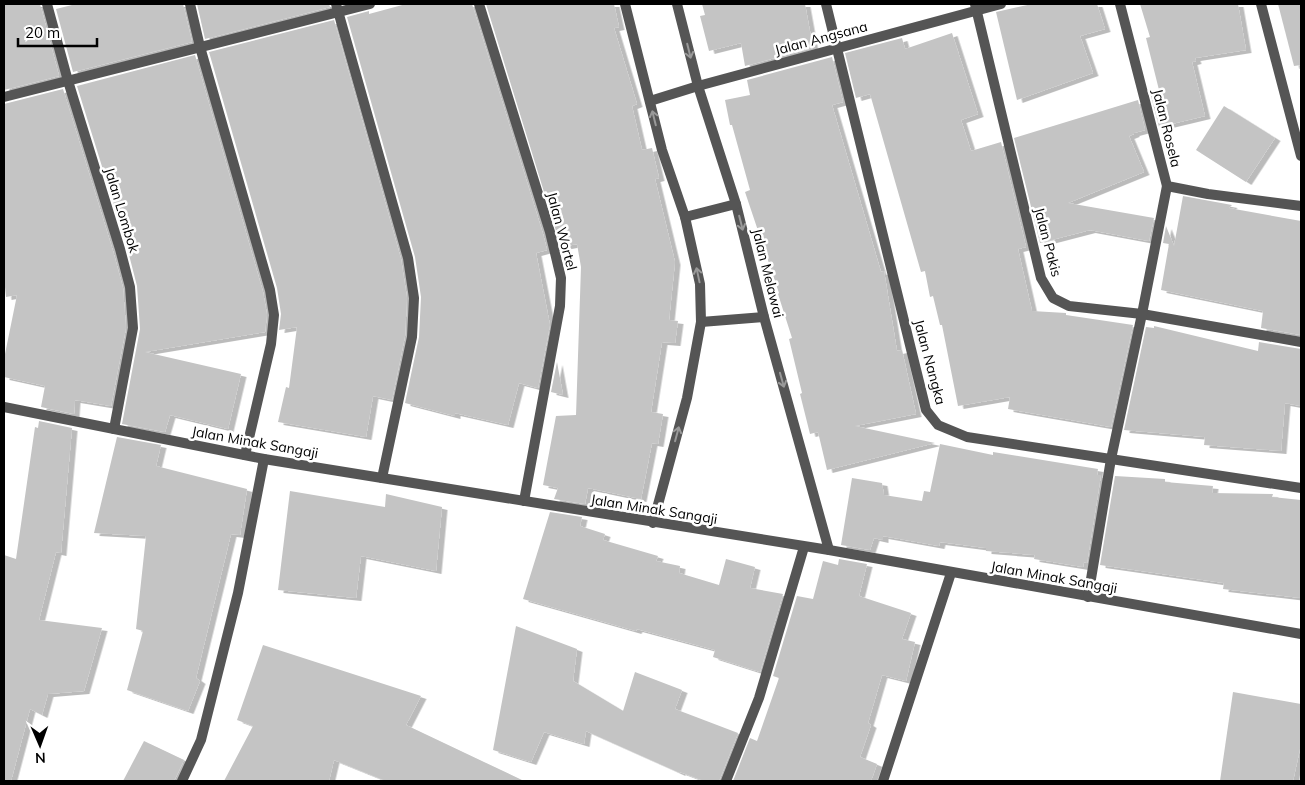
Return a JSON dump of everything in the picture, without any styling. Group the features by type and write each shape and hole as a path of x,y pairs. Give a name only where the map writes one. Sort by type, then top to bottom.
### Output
{"street":[{"name":"Jalan Lombok","path":"47,4 68,81 130,287 133,328 114,429"},
{"path":"190,4 200,47 270,290 274,315 271,344 245,455"},
{"path":"4,97 200,47 337,8 370,4"},
{"name":"Jalan Wortel","path":"479,4 550,232 561,278 560,306 524,501"},
{"path":"625,4 662,150 685,217 700,284 701,322 688,398 653,523"},
{"name":"Jalan Melawai","path":"677,4 698,86 736,204 764,317 829,550"},
{"name":"Jalan Nangka","path":"826,4 926,410 938,425 968,437 1301,488"},
{"name":"Jalan Angsana","path":"650,101 976,7 1001,4"},
{"name":"Jalan Rosela","path":"1120,4 1167,186 1208,194 1301,206"},
{"path":"1261,4 1301,156"},
{"name":"Jalan Pakis","path":"976,7 1042,278 1053,298 1069,306 1142,314 1301,342"},
{"path":"337,8 408,258 414,298 412,337 382,478"},
{"path":"1088,597 1111,459 1167,186"},
{"path":"685,217 736,204"},
{"path":"701,322 764,317"},
{"name":"Jalan Minak Sangaji","path":"4,407 264,459 829,550 1301,634"},
{"path":"182,781 201,740 238,593 264,459"},
{"path":"726,781 759,698 804,547"},
{"path":"883,781 951,573"}],"building":[{"path":"4,4 40,4 59,76 4,90"},
{"path":"76,4 183,4 192,42 73,72 56,9"},
{"path":"197,4 329,4 330,7 205,39"},
{"path":"406,4 472,4 547,250 536,253 550,325 538,388 519,383 508,425 455,413 455,416 405,403 419,337 421,297 415,257 347,17 369,11 369,14"},
{"path":"486,4 614,4 619,27 614,28 637,104 632,106 642,150 652,148 659,178 655,179 675,262 669,320 678,321 675,343 662,342 651,412 663,414 658,444 652,443 641,499 588,488 585,504 554,499 558,488 543,485 556,416 576,415 581,267 577,244 561,247"},
{"path":"702,4 805,4 813,48 745,66 741,43 709,51 700,16 705,15"},
{"path":"1032,4 1097,4 1105,29 1080,36 1093,73 1017,100 996,12"},
{"path":"1140,4 1238,4 1246,50 1195,58 1196,61 1192,62 1205,116 1159,127 1151,96 1160,94 1146,38 1150,37"},
{"path":"1278,4 1301,4 1301,65 1294,66"},
{"path":"334,20 401,259 407,298 405,336 392,400 373,396 366,437 278,422 286,387 289,388 297,327 279,330 281,314 277,288 209,52"},
{"path":"952,33 978,114 961,120 971,151 1001,142 1026,247 1018,249 1032,311 1066,313 1066,315 1133,325 1111,427 1008,409 1010,397 958,406 942,325 940,325 933,296 930,297 925,271 921,272 870,94 856,98 845,53 902,38 905,49"},
{"path":"195,55 263,292 267,315 265,332 145,352 241,374 228,429 170,415 165,432 122,424 140,329 137,286 127,247 77,86"},
{"path":"832,57 843,102 832,105 881,272 884,271 897,351 902,350 916,414 855,426 935,443 827,470 818,432 810,434 789,339 792,338 745,192 750,190 732,125 730,125 725,100 750,95 747,80"},
{"path":"63,89 123,288 126,328 111,406 75,400 74,414 41,407 45,386 4,377 4,359 17,295 6,297 4,277 4,104"},
{"path":"1138,100 1145,130 1129,136 1144,172 1068,203 1154,218 1149,241 1090,230 1040,243 1014,138"},
{"path":"1224,106 1275,138 1246,182 1196,150"},
{"path":"1183,196 1232,205 1229,208 1301,221 1301,335 1261,328 1263,311 1161,290 1169,244 1163,243 1166,226 1174,246"},
{"path":"1154,326 1258,351 1259,342 1301,349 1301,406 1285,403 1281,451 1204,445 1205,437 1124,430 1146,327 1154,328"},
{"path":"557,362 563,395 551,392"},
{"path":"39,421 72,428 61,553 56,552 39,620 102,628 84,691 48,694 42,715 30,709 11,781 4,781 4,555 16,559 35,427 38,428"},
{"path":"117,437 161,445 156,466 247,489 240,535 231,534 196,678 200,681 188,711 127,690 143,631 136,629 146,536 94,533"},
{"path":"940,444 993,455 993,452 1098,469 1097,475 1101,475 1087,563 1084,562 1083,567 1034,559 1035,555 986,551 986,548 940,542 939,546 883,536 883,540 874,538 870,550 841,545 852,478 882,483 884,495 922,501 924,491 930,492"},
{"path":"1115,476 1165,479 1165,482 1213,486 1212,493 1273,494 1272,497 1301,500 1301,598 1223,589 1224,583 1100,565"},
{"path":"290,491 385,507 386,494 442,507 436,571 361,556 356,598 278,590"},
{"path":"550,512 582,517 580,526 605,534 603,540 658,556 656,561 680,566 679,573 719,585 726,559 755,567 750,588 783,594 760,672 713,657 715,650 637,629 636,631 523,599"},
{"path":"839,559 867,564 859,596 911,613 902,639 915,642 906,681 882,675 868,723 871,725 860,757 877,764 871,781 733,781 750,738 757,741 779,678 773,676 797,596 813,599 823,561 838,565"},
{"path":"516,626 577,649 573,681 623,711 635,672 682,690 675,709 738,733 719,781 704,781 680,773 586,731 584,744 544,732 531,762 493,750"},
{"path":"263,645 421,696 406,725 524,781 386,781 334,760 329,781 224,781 253,726 237,720"},
{"path":"1233,692 1301,704 1301,744 1293,781 1220,781"},
{"path":"144,741 184,760 174,781 123,781"}]}
